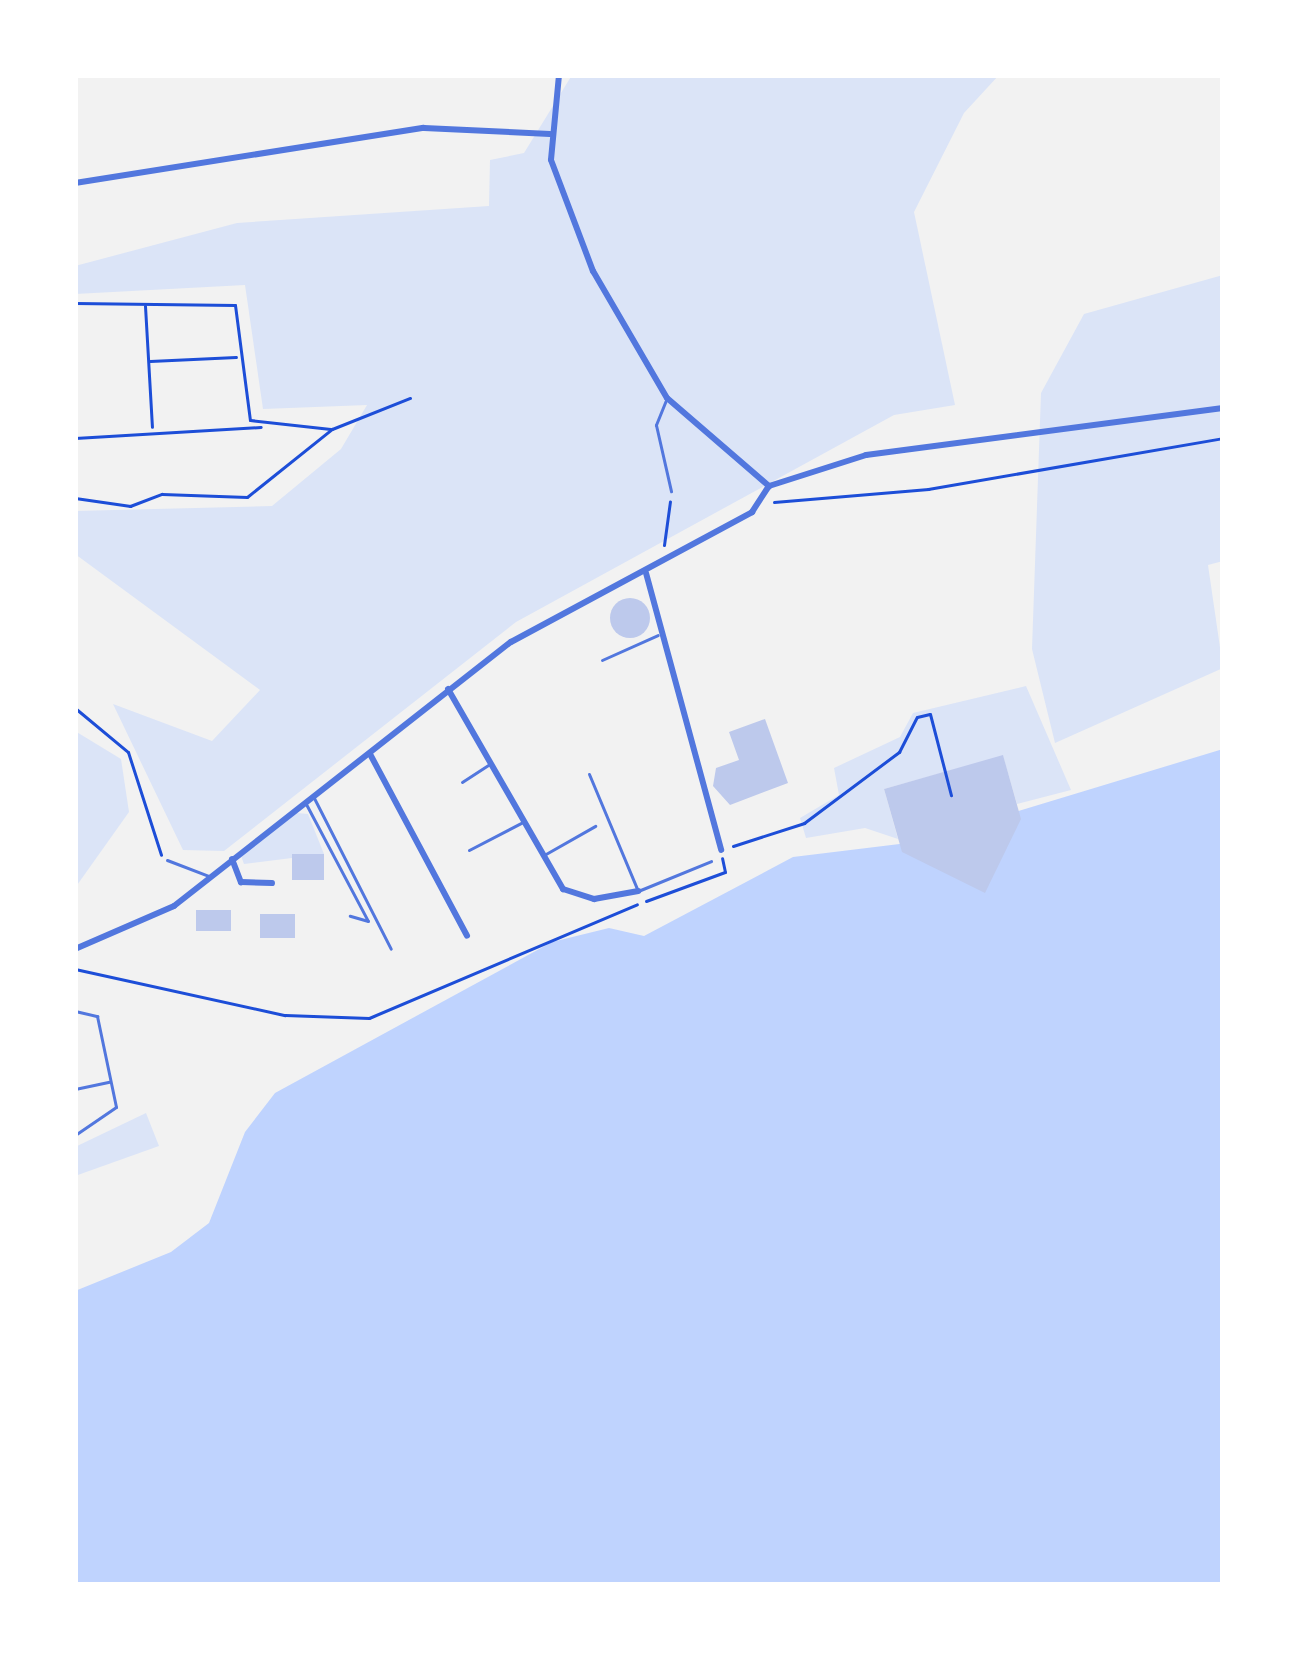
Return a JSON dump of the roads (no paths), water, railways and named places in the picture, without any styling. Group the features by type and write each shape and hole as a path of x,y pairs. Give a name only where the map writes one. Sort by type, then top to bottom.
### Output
{"street":[{"path":"559,75 550,134 593,271 667,398 769,486"},
{"path":"75,183 424,128 550,134"},
{"path":"75,950 174,906 448,689 551,616 662,565 761,504 769,486 866,455 1223,408"},
{"path":"646,573 721,850"},
{"path":"448,689 563,889 594,899 638,891"},
{"path":"370,754 466,936"},
{"path":"232,859 241,882 272,883"}],"lane":[{"path":"667,398 656,425 671,491"},
{"path":"602,660 660,634"},
{"path":"462,782 491,764"},
{"path":"590,773 638,891 711,861"},
{"path":"313,796 392,949"},
{"path":"305,802 368,921 350,916"},
{"path":"469,850 524,821"},
{"path":"544,855 595,826"},
{"path":"167,860 210,876"},
{"path":"75,1011 96,1014 116,1109 75,1135"},
{"path":"75,1089 111,1082"}],"water":[{"path":"1223,749 1223,1585 75,1585 75,1291 171,1252 209,1223 245,1132 275,1093 552,942 609,928 644,936 793,857 916,842"}]}
